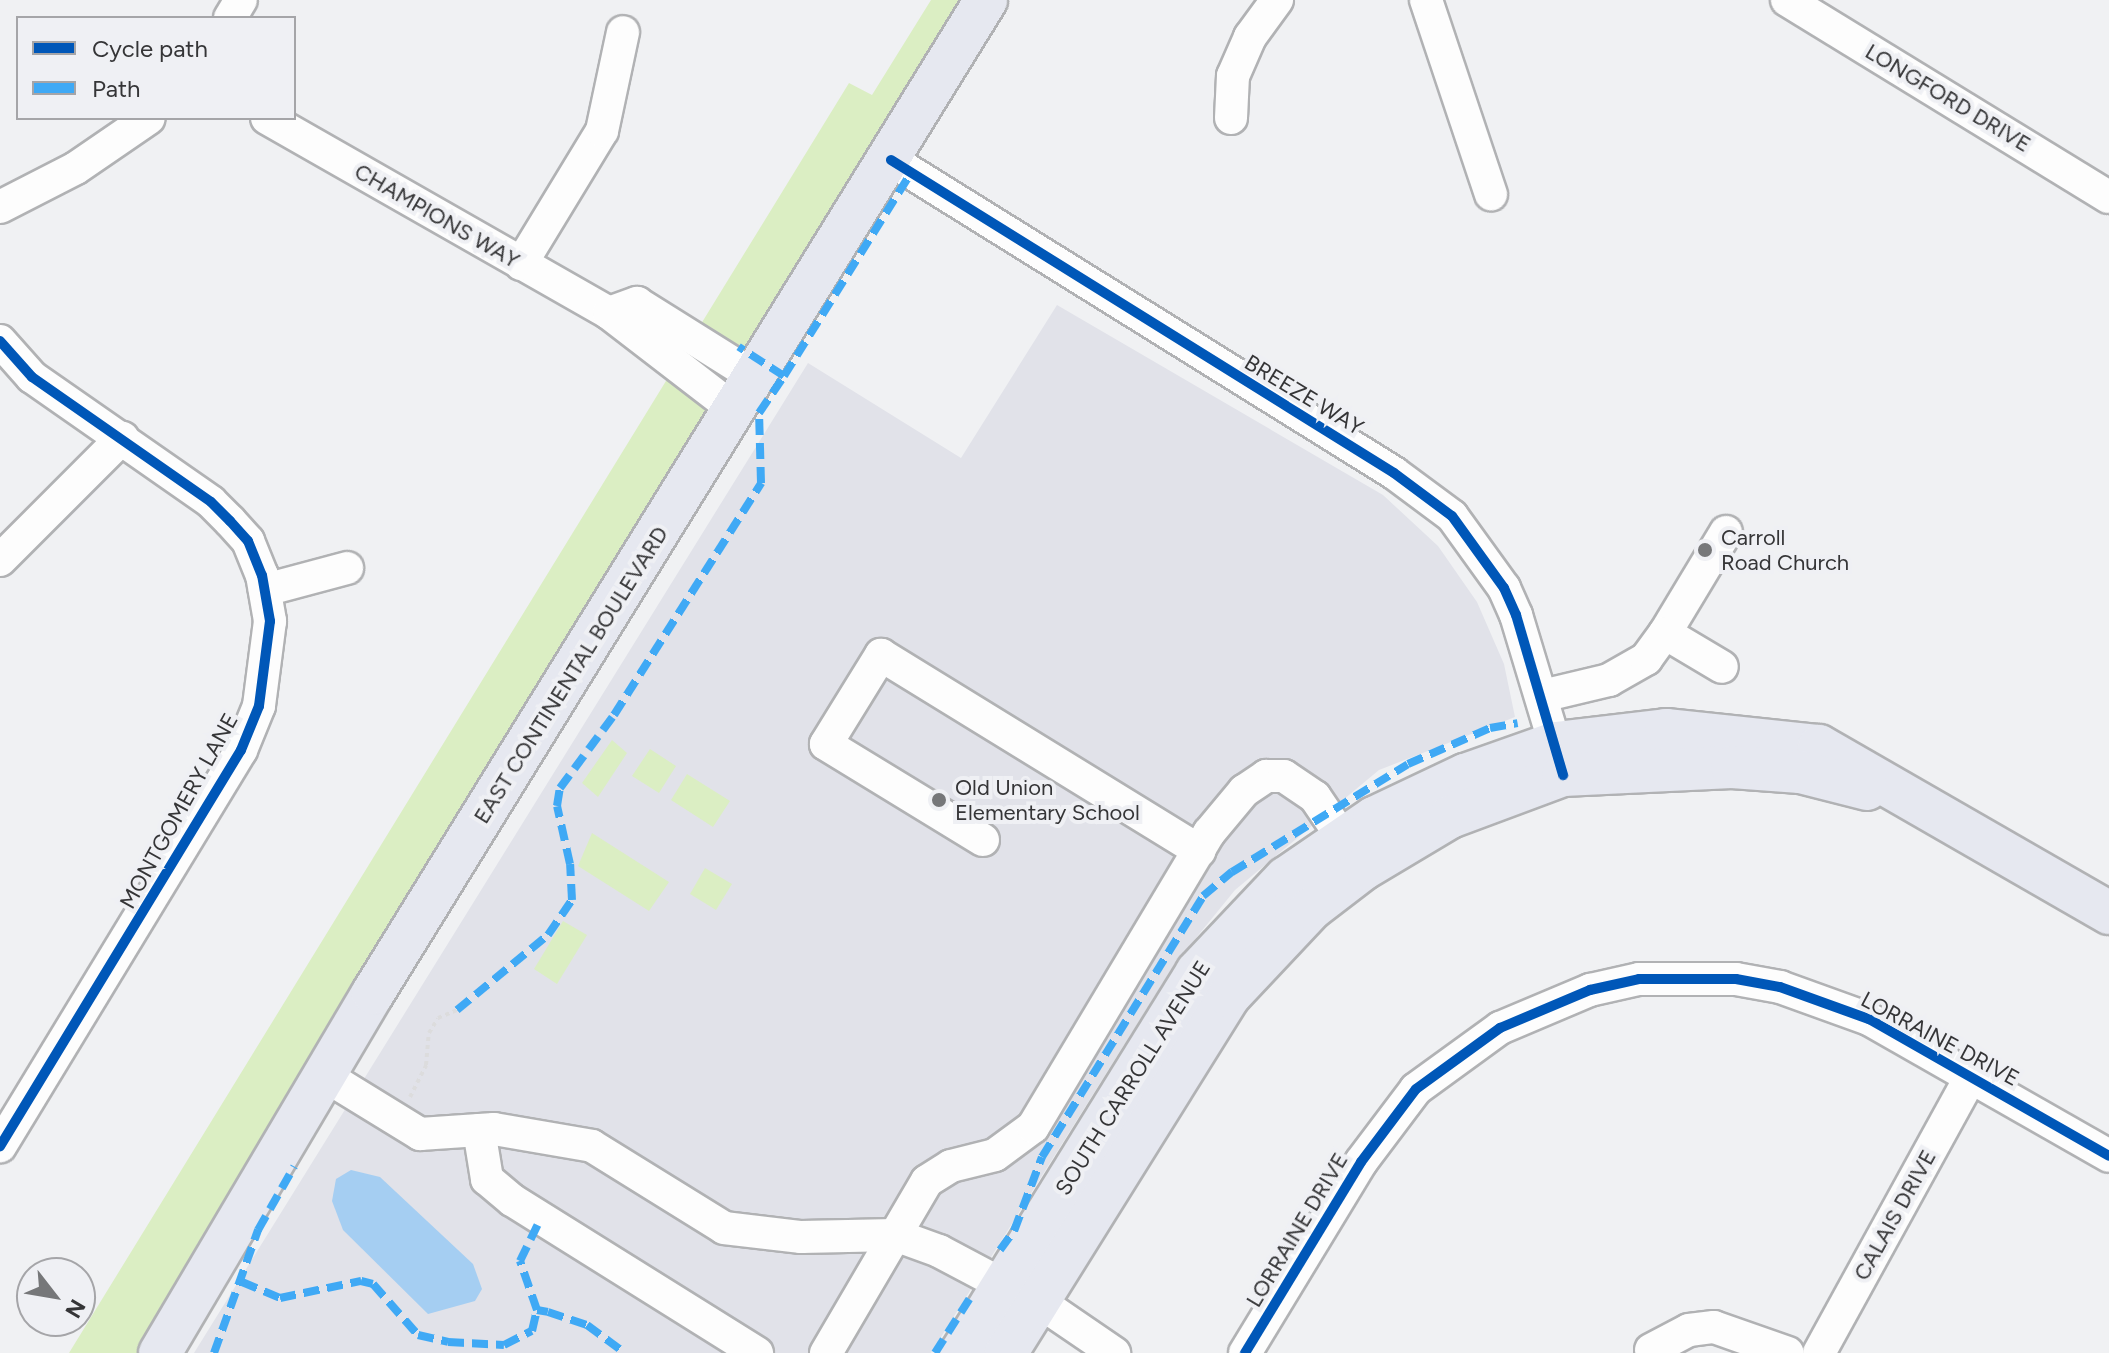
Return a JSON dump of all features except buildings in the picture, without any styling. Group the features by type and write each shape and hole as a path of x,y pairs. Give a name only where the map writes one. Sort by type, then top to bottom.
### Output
{"main road":[{"name":"EAST CONTINENTAL BOULEVARD","path":"160,1353 324,1075 891,160 986,0"},
{"name":"SOUTH CARROLL AVENUE","path":"1006,1353 1021,1294 1197,972 1286,878 1353,853 1418,794 1560,759 1671,768 1800,772 1930,806 2109,913"},
{"name":"SOUTH CARROLL AVENUE","path":"961,1353 1021,1294"}],"street":[{"path":"1231,118 1233,76 1250,37 1277,0"},
{"path":"1426,0 1491,194"},
{"name":"LONGFORD DRIVE","path":"1787,0 2109,197"},
{"path":"521,264 602,131 623,32"},
{"path":"0,207 76,168 146,120"},
{"name":"CHAMPIONS WAY","path":"270,120 609,313 637,303 745,394"},
{"name":"BREEZE WAY","path":"891,160 1394,473 1452,516 1504,588 1542,696 1560,759"},
{"name":"MONTGOMERY LANE","path":"0,341 32,377 122,438 230,521 248,541 265,590 270,621 268,656 259,706 241,750 0,1147"},
{"path":"0,560 122,438"},
{"path":"1542,696 1609,680 1646,659 1726,532"},
{"path":"265,590 347,568"},
{"path":"1665,633 1722,667"},
{"path":"983,840 826,744 881,655 1199,851"},
{"path":"826,1353 927,1181 951,1166 995,1155 1033,1127 1199,851 1244,791 1266,776 1284,776 1315,797 1353,853"},
{"name":"LORRAINE DRIVE","path":"1245,1353 1361,1162 1416,1089 1468,1049 1545,1007 1639,979 1736,979 1780,987 1869,1019 2109,1156"},
{"path":"324,1075 420,1134 479,1130 528,1132 592,1146 733,1230 801,1237 895,1235 939,1251 1021,1294 1114,1353"},
{"name":"CALAIS DRIVE","path":"1819,1353 1971,1076"},
{"path":"479,1130 487,1179 512,1200 757,1353"},
{"path":"1651,1350 1689,1330 1714,1327 1788,1353"}],"path":[{"path":"406,1103 426,1065 429,1033 438,1018 457,1010"}],"shaded area":[{"name":"Old Union Elementary School","path":"1057,305 1383,495 1438,546 1477,602 1504,664 1515,717 1379,770 1235,890 1174,965 931,1353 194,1353 808,363 961,458"}],"green space":[{"path":"931,0 969,0 145,1353 69,1353 79,1337 96,1337 96,1309 849,83 872,95"},
{"path":"612,740 627,753 598,797 582,783"},
{"path":"650,749 676,766 659,793 632,776"},
{"path":"687,774 730,801 713,827 671,800"},
{"path":"592,833 669,882 649,911 578,866"},
{"path":"705,868 732,884 716,910 690,894"},
{"path":"563,921 587,935 557,984 534,969"}],"water":[{"path":"351,1170 380,1177 473,1264 482,1289 475,1301 428,1314 343,1230 332,1201 336,1179"}],"marked path":[{"path":"784,376 911,173"},
{"path":"457,1010 548,935 572,900 570,864 557,806 560,788 614,715 761,483 759,413 784,376 739,347"},
{"path":"1000,1250 1014,1231 1042,1157 1203,896 1232,872 1408,764 1490,728 1518,723"},
{"path":"214,1353 258,1230 294,1167"},
{"path":"537,1310 520,1261 541,1218"},
{"path":"242,1282 280,1298 361,1281 373,1284 418,1335 448,1342 504,1345 532,1331 537,1310 548,1312 587,1325 625,1353"},
{"path":"935,1353 970,1298"}],"cycle path":[{"path":"891,160 1394,473 1452,516 1504,588 1516,615 1563,775"},
{"path":"0,341 32,377 211,502 230,521 248,541 262,575 270,621 259,706 241,750 0,1147"},
{"path":"1245,1353 1361,1162 1416,1089 1500,1028 1590,990 1639,979 1736,979 1780,987 1869,1019 2109,1156"}],"place":[{"name":"Carroll Road Church","path":"1705,550"},
{"name":"Old Union Elementary School","path":"939,800"}]}
